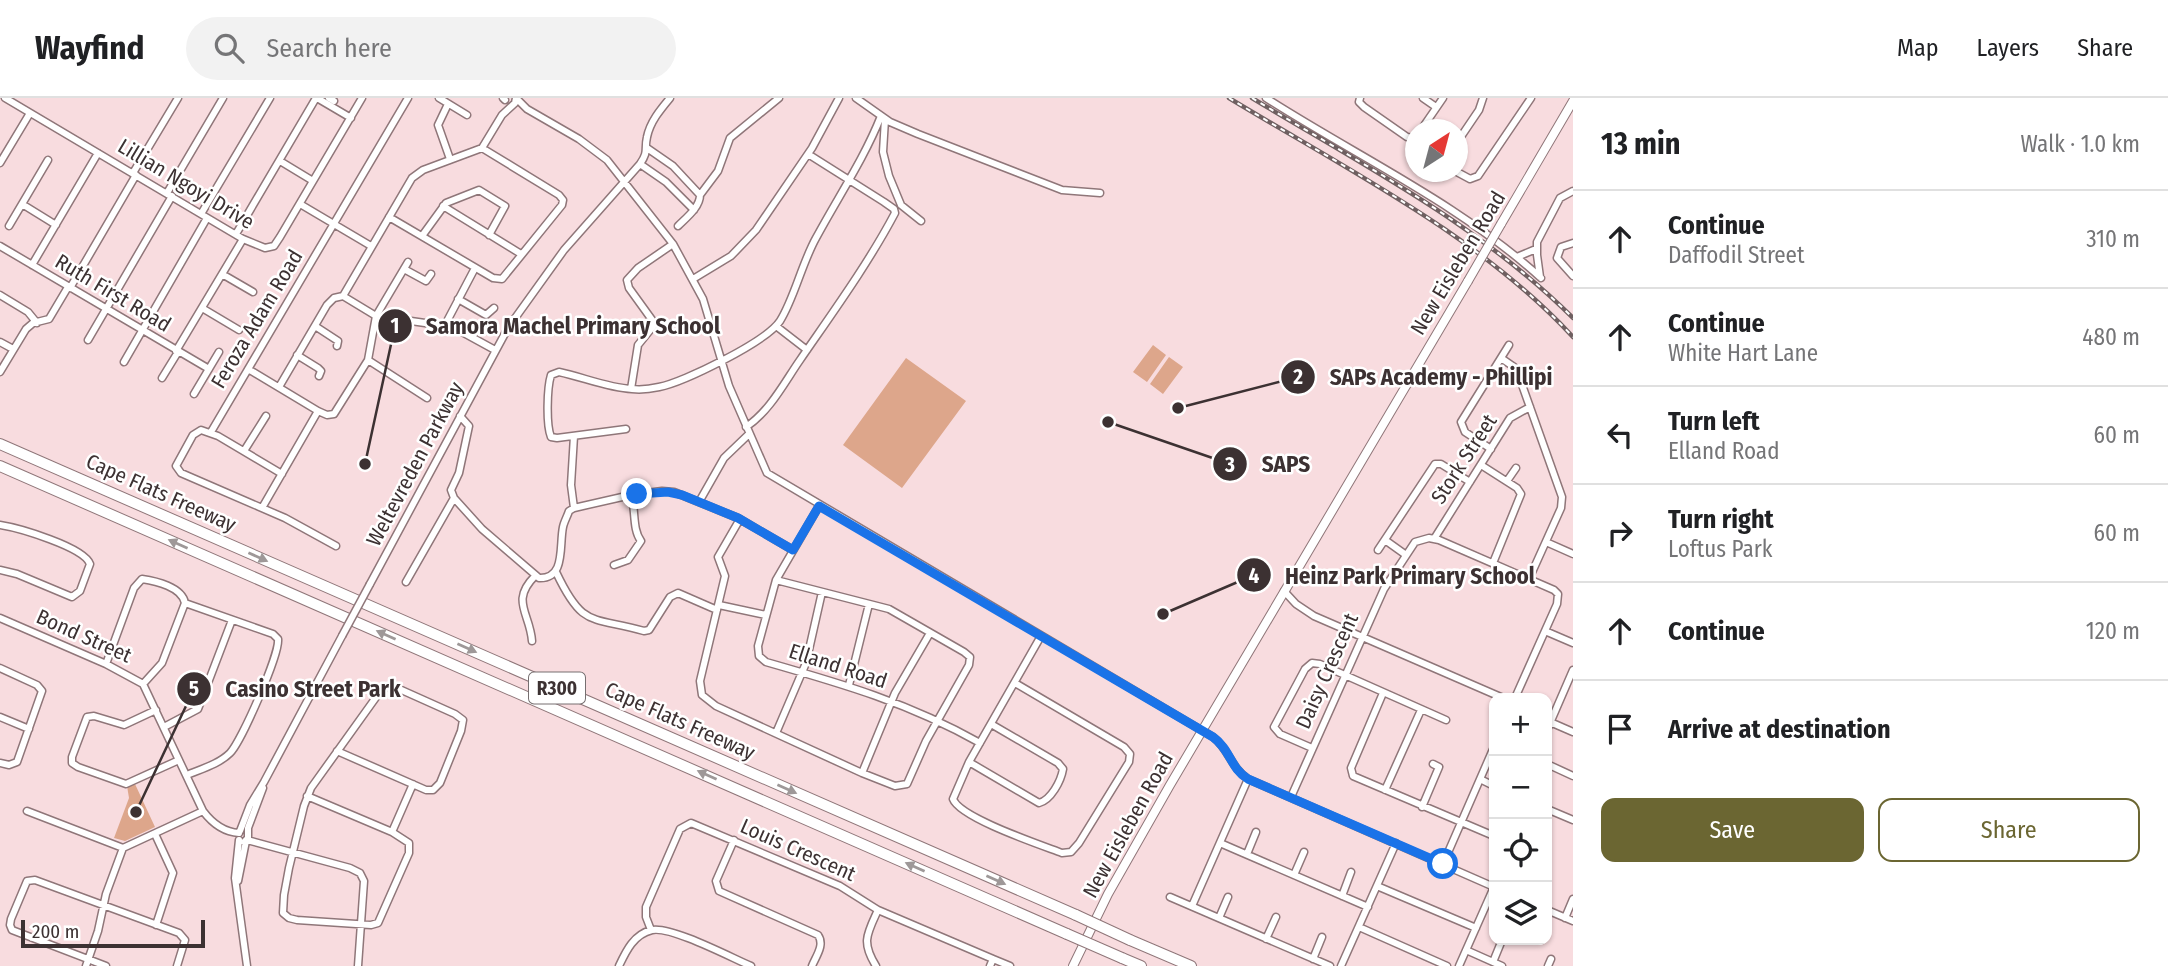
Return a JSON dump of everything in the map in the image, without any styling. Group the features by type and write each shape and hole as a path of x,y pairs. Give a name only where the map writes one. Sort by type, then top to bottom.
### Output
{"highway":[{"name":"Cape Flats Freeway","path":"0,443 1191,966"},
{"name":"Cape Flats Freeway","path":"0,466 1141,966"}],"main road":[{"name":"New Eisleben Road","path":"1075,966 1119,874 1573,101"}],"street":[{"name":"Lillian Ngoyi Drive","path":"5,98 262,248 274,246 362,98"},
{"path":"88,340 223,98"},
{"path":"124,362 270,98"},
{"path":"236,234 317,98 351,118"},
{"name":"Feroza Adam Road","path":"211,432 408,98"},
{"path":"439,98 467,115"},
{"name":"Weltevreden Parkway","path":"247,966 235,868 250,805 495,350 528,297 564,250 647,154 646,141 652,124 670,98"},
{"path":"678,226 694,210 700,195 718,171 730,138 779,98"},
{"path":"693,279 725,260 752,236 808,154 839,98"},
{"path":"856,98 883,117 918,134 1062,190 1100,193"},
{"path":"1266,98 1462,217 1541,278 1536,249 1539,238 1563,194 1573,191"},
{"path":"1360,98 1359,102 1364,107 1405,136"},
{"path":"1423,98 1436,107"},
{"path":"1428,119 1443,98"},
{"path":"1468,126 1483,98"},
{"path":"1468,178 1478,176 1531,98"},
{"path":"0,372 26,328 52,316 176,99"},
{"path":"279,387 331,300 343,296 415,175 482,148 509,101 596,150 611,164 673,244 703,299 729,386 766,473 1202,730 1224,746 1236,771 1248,779 1489,885"},
{"path":"449,104 438,125 450,159"},
{"path":"0,163 30,113"},
{"path":"626,429 556,438 550,435 549,382 552,374 566,374 631,389 661,387 722,360 776,326 811,247 883,117"},
{"path":"883,117 883,159 902,206 921,221"},
{"path":"389,217 499,281 505,277 562,205 563,200 482,148"},
{"path":"647,148 673,166 700,195"},
{"path":"32,265 98,153"},
{"path":"808,154 892,207 895,213"},
{"path":"9,226 48,160"},
{"path":"280,161 313,181"},
{"path":"640,164 666,182 694,210"},
{"path":"422,236 443,206 475,190 482,190 505,206 489,235"},
{"path":"22,204 56,225"},
{"path":"300,204 371,246"},
{"path":"443,206 521,254"},
{"path":"699,502 724,458 764,412 902,206"},
{"path":"162,378 243,239"},
{"path":"1573,243 1562,247 1557,258 1573,276"},
{"path":"631,389 638,345 655,324 629,288 627,280 638,268 673,244"},
{"name":"Ruth First Road","path":"0,246 209,369"},
{"path":"1517,257 1536,249"},
{"path":"248,369 318,411 327,415 334,414 368,360 376,316 406,265 426,281 431,274"},
{"path":"445,324 475,268"},
{"path":"222,274 253,292"},
{"path":"0,295 28,312 37,323"},
{"path":"343,296 376,316 445,324 495,350"},
{"path":"458,299 486,315 494,308"},
{"path":"202,308 239,330"},
{"path":"315,326 335,337 337,346"},
{"path":"776,326 807,350"},
{"path":"0,342 13,349"},
{"path":"1491,449 1465,432 1460,424 1508,345"},
{"path":"194,394 219,352"},
{"path":"297,355 318,368 321,371 320,376"},
{"path":"1501,358 1514,367 1562,497 1561,508 1529,579"},
{"path":"368,360 427,398"},
{"name":"Stork Street","path":"1434,538 1512,416 1531,407"},
{"path":"262,508 318,411"},
{"path":"244,451 266,416"},
{"path":"460,416 468,426 459,473 452,490 454,498 482,529 535,576 547,578 556,572 563,525 569,511 631,495 668,492 699,502 742,520 793,550"},
{"path":"282,474 211,432 201,429 193,435 178,460 177,469 336,546"},
{"path":"574,436 571,485 574,508"},
{"path":"1378,550 1435,464 1441,464 1470,482"},
{"path":"1481,465 1517,488 1521,496 1493,563"},
{"path":"1507,481 1516,468"},
{"path":"614,565 628,560 640,544 631,495"},
{"path":"406,582 454,498"},
{"name":"Elland Road","path":"819,506 776,580 758,646 759,656 766,662 849,685 938,720 980,743"},
{"path":"742,520 718,557 725,576 700,681 702,695 709,703 862,773 895,786 907,785 926,741 970,661 964,652 889,609 776,580"},
{"path":"0,525 23,529 84,556 90,564 80,591 72,597 17,574 0,570"},
{"path":"1434,538 1558,594 1557,604 1517,693"},
{"name":"Daisy Crescent","path":"1291,797 1380,596 1418,541 1434,538"},
{"path":"1384,540 1406,555"},
{"path":"1546,542 1573,554"},
{"path":"556,572 572,604 580,612 603,623 649,630 670,597 678,593 718,607 766,615"},
{"path":"533,641 521,599 523,589 535,576"},
{"path":"106,664 138,580 146,580 180,592 185,603 162,663 143,684"},
{"path":"776,733 803,672 822,592"},
{"path":"1285,595 1307,611 1492,693"},
{"path":"185,603 273,634 278,639 279,647 233,750 223,759 187,775"},
{"path":"849,685 869,604"},
{"name":"Bond Street","path":"0,618 106,664 143,684 203,811"},
{"path":"164,727 195,712 201,706 232,620"},
{"path":"1545,631 1573,643"},
{"path":"862,773 891,702 930,633"},
{"path":"1014,683 1124,747 1130,754 1129,762 1071,852 1067,853 1007,832 957,807 954,796 969,762 991,724 1014,683 1041,636"},
{"path":"1312,748 1275,730 1275,723 1309,664 1320,664 1446,720"},
{"path":"0,668 40,687 41,695 19,758 13,764 0,763"},
{"path":"1552,718 1570,686 1573,670"},
{"path":"307,796 407,840 410,853 381,920 375,924 293,919 285,916 284,895 307,796 337,751 382,689 387,686 455,714 463,720 438,786 430,791 337,751"},
{"path":"1383,693 1350,771 1357,778 1489,834"},
{"path":"156,710 124,725 94,716 87,717 72,763 126,784 180,760"},
{"path":"1385,790 1421,710"},
{"path":"0,717 29,729"},
{"path":"1552,723 1573,732"},
{"path":"969,762 1039,803 1048,798 1062,775 1063,769 1058,763 991,724"},
{"path":"1443,864 1490,756"},
{"path":"1422,807 1439,766 1433,764"},
{"path":"1552,766 1573,776"},
{"path":"1192,906 1248,779"},
{"path":"1480,779 1489,784"},
{"path":"392,832 414,784"},
{"path":"27,811 123,848 203,811 214,824 243,836 360,873 364,880 358,966"},
{"path":"1552,811 1573,820"},
{"name":"Louis Crescent","path":"651,930 646,907 683,825 695,823 840,886 878,910 991,962 1010,966"},
{"path":"1247,854 1256,832"},
{"path":"155,834 173,873 156,925"},
{"path":"734,841 716,881 719,891 818,935 821,946 812,966"},
{"path":"1220,843 1368,907"},
{"path":"1340,966 1396,843"},
{"path":"87,963 123,848"},
{"path":"1294,875 1304,852"},
{"path":"1342,896 1351,872"},
{"path":"106,966 87,963 10,928 24,884 30,880 179,933 185,940 177,966"},
{"path":"1377,886 1476,928"},
{"path":"1170,897 1329,966"},
{"path":"1219,918 1228,897"},
{"path":"1459,966 1489,898"},
{"path":"1565,918 1573,899"},
{"path":"876,966 866,942 878,910"},
{"path":"1552,912 1573,921"},
{"path":"1266,939 1276,917"},
{"path":"1359,927 1447,966"},
{"path":"619,966 633,941 651,930 674,933 739,964 751,966"},
{"path":"1313,959 1322,937"},
{"path":"1493,962 1500,945"},
{"path":"1466,950 1502,966"}],"shaded area":[{"path":"1153,345 1166,355 1147,382 1133,372"},
{"path":"1169,357 1183,367 1163,394 1150,384"},
{"path":"906,358 966,401 902,488 843,445"},
{"path":"135,784 155,827 125,841 114,838 129,798 127,786"}],"railway":[{"path":"1229,98 1365,178 1454,236 1496,267 1573,337"},
{"path":"1252,98 1460,225 1537,285 1573,318"}],"place":[{"name":"SAPs Academy - Phillipi","path":"1178,408"},
{"name":"SAPS","path":"1108,422"},
{"name":"Samora Machel Primary School","path":"365,464"},
{"name":"Heinz Park Primary School","path":"1163,614"},
{"name":"Casino Street Park","path":"136,812"}],"route":[{"path":"637,494 668,492 682,495 738,518 793,550 819,506 1213,737 1224,746 1236,771 1248,779 1443,864"}]}
